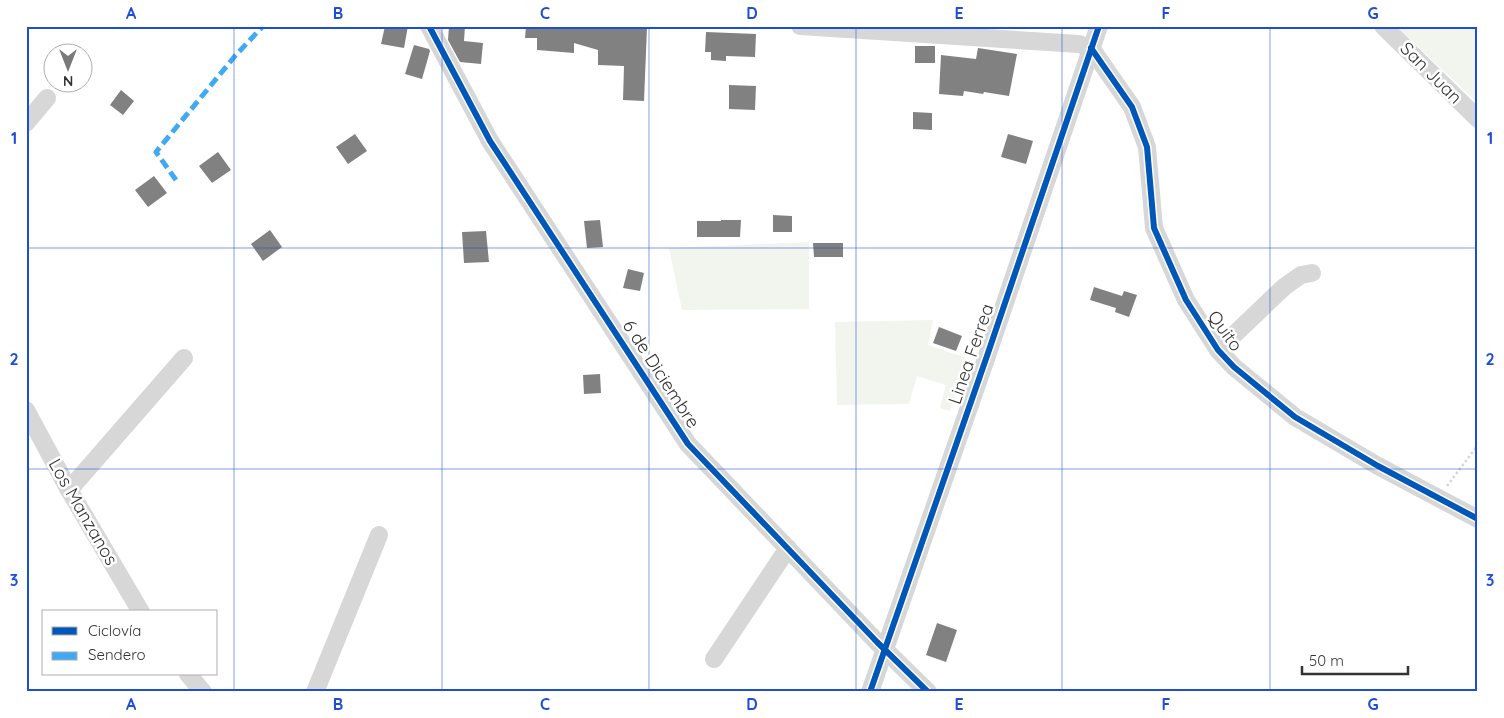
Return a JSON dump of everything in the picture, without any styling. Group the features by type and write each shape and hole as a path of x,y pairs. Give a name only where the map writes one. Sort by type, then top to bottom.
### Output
{"street":[{"name":"6 de Diciembre","path":"429,26 490,141 688,444 885,650 928,692"},
{"path":"800,26 1080,44 1091,48"},
{"name":"Linea Ferrea","path":"870,692 1099,26"},
{"name":"San Juan","path":"1383,26 1478,119"},
{"name":"Quito","path":"1091,48 1132,107 1147,147 1154,228 1186,300 1218,350 1234,367 1295,417 1378,466 1478,519"},
{"path":"26,123 47,98"},
{"path":"1218,350 1284,287 1301,275 1312,272"},
{"path":"69,490 184,358"},
{"name":"Los Manzanos","path":"26,410 69,490 140,610"},
{"path":"315,692 380,535"},
{"path":"714,660 788,548"},
{"path":"190,676 203,692"}],"path":[{"path":"1438,498 1478,445"}],"shaded area":[{"path":"1396,26 1478,26 1478,103"},
{"path":"809,242 809,309 682,310 669,248"},
{"path":"933,320 928,345 966,358 950,411 940,408 946,385 917,376 909,404 837,405 835,322"}],"building":[{"path":"385,26 408,26 404,48 381,44"},
{"path":"449,26 465,26 464,41 483,43 481,64 460,62 448,40"},
{"path":"526,26 647,28 644,101 623,100 624,66 598,65 598,50 574,43 574,53 537,50 537,38 525,38"},
{"path":"706,32 756,34 755,57 726,56 726,61 711,60 711,52 705,52"},
{"path":"414,45 429,49 430,51 422,79 405,74"},
{"path":"915,46 935,46 935,63 915,63"},
{"path":"978,48 1017,54 1009,96 964,91 963,96 939,94 941,55 976,59"},
{"path":"729,85 756,86 755,110 729,109"},
{"path":"121,90 134,101 123,115 110,105"},
{"path":"913,112 932,113 932,130 913,129"},
{"path":"355,134 367,151 348,164 336,147"},
{"path":"1008,134 1033,141 1026,164 1001,157"},
{"path":"218,152 231,170 212,183 199,166"},
{"path":"154,176 167,193 148,207 135,190"},
{"path":"773,215 792,216 792,232 773,232"},
{"path":"600,220 603,247 587,248 584,221"},
{"path":"741,220 740,237 697,237 697,221"},
{"path":"270,230 282,247 263,261 251,244"},
{"path":"486,231 489,262 464,263 462,232"},
{"path":"813,243 843,243 843,257 814,257"},
{"path":"628,269 644,273 640,291 623,288"},
{"path":"1094,287 1122,296 1124,291 1137,295 1129,317 1115,312 1116,308 1090,300"},
{"path":"939,327 962,336 956,351 933,343"},
{"path":"600,374 601,393 584,394 583,375"},
{"path":"937,623 957,630 946,662 926,655"}],"marked path":[{"path":"176,180 156,152 235,56 263,26"}],"cycle path":[{"path":"429,26 490,141 688,444 877,642 928,692"},
{"path":"870,692 1099,26"},
{"path":"1091,48 1132,107 1147,147 1154,228 1186,300 1218,350 1234,367 1295,417 1378,466 1478,519"}]}
